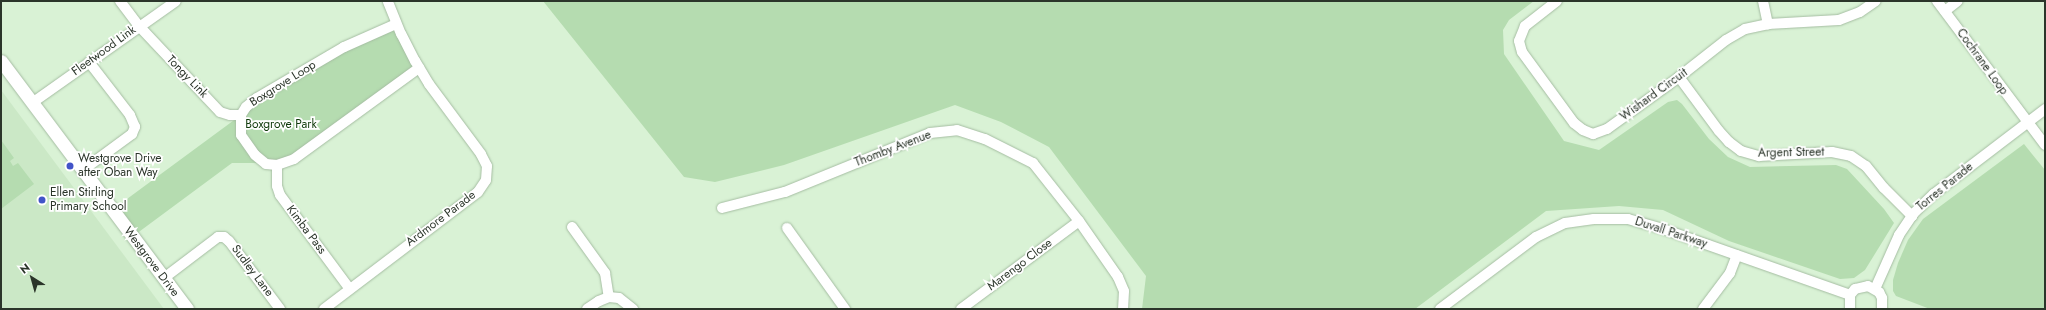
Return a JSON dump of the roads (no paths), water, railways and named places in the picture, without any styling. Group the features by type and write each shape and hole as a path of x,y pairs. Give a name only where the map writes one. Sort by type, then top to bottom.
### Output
{"street":[{"name":"Tongy Link","path":"120,1 139,26 220,112 230,115 241,115"},
{"name":"Fleetwood Link","path":"32,103 176,1"},
{"name":"Ardmore Parade","path":"324,309 349,288 478,192 486,180 487,166 481,154 429,84 419,68 396,24 388,1"},
{"name":"Wishard Circuit","path":"1557,1 1526,26 1519,41 1522,52 1574,122 1583,130 1593,134 1607,129 1679,77 1726,40 1745,29 1768,24 1839,20 1860,12 1876,1"},
{"path":"1763,1 1768,24"},
{"name":"Cochrane Loop","path":"1937,1 2045,146"},
{"path":"1945,11 1958,1"},
{"name":"Boxgrove Loop","path":"278,165 266,164 255,155 241,135 241,115 246,107 257,98 338,50 396,24"},
{"name":"Westgrove Drive","path":"1,61 187,309"},
{"path":"83,170 132,134 135,127 130,115 89,62"},
{"path":"278,165 294,159 419,68"},
{"name":"Argent Street","path":"1679,77 1719,131 1729,142 1742,151 1759,156 1832,152 1851,156 1866,166 1884,188 1912,216"},
{"name":"Torres Parade","path":"1875,289 1899,235 1912,216 1934,194 2045,109"},
{"name":"Thomby Avenue","path":"722,208 785,192 930,133 957,130 985,139 1033,163 1079,221 1118,277 1124,291 1123,309"},
{"name":"Kimba Pass","path":"278,165 277,186 280,195 349,288"},
{"name":"Duvall Parkway","path":"1440,309 1536,237 1565,222 1594,219 1628,219 1660,228 1850,296"},
{"name":"Marengo Close","path":"962,309 1079,221"},
{"path":"572,227 605,273 609,297"},
{"path":"787,228 845,309"},
{"name":"Sudley Lane","path":"164,278 218,237 224,237 229,241 280,309"},
{"path":"1703,309 1730,273 1737,255"},
{"path":"1850,309 1850,296 1860,286 1868,286 1875,289 1882,298 1882,309"},
{"path":"587,309 599,301 609,297 619,298 633,309"}],"place":[{"name":"Westgrove Drive after Oban Way","path":"70,166"},
{"name":"Ellen Stirling Primary School","path":"42,200"}],"park label":[{"name":"Boxgrove Park","path":"281,125"}]}
